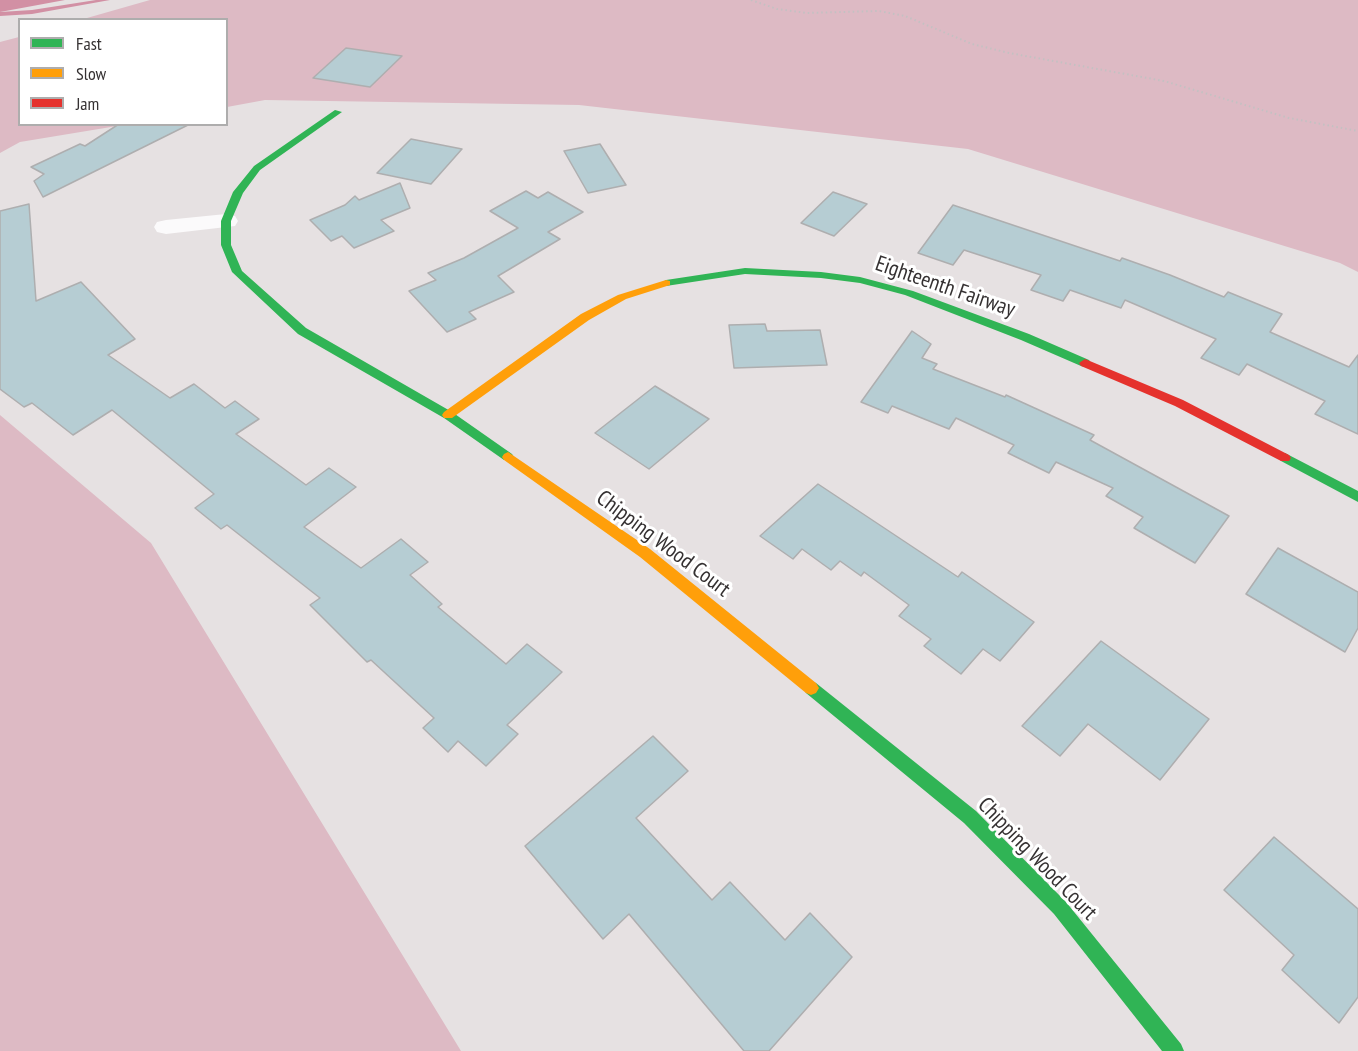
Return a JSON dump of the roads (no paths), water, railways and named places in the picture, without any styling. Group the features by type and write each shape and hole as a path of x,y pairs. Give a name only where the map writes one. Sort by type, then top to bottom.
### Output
{"street":[{"name":"Chipping Wood Court","path":"338,112 257,168 238,192 226,221 226,245 237,272 302,331 448,415 645,553 970,817 1060,908 1174,1051"},
{"path":"166,227 226,221"},
{"name":"Eighteenth Fairway","path":"448,415 585,317 622,297 660,284 745,271 821,274 860,280 909,293 1036,342 1179,403 1358,497"}],"waterway":[{"path":"0,14 32,12 107,0"}]}
